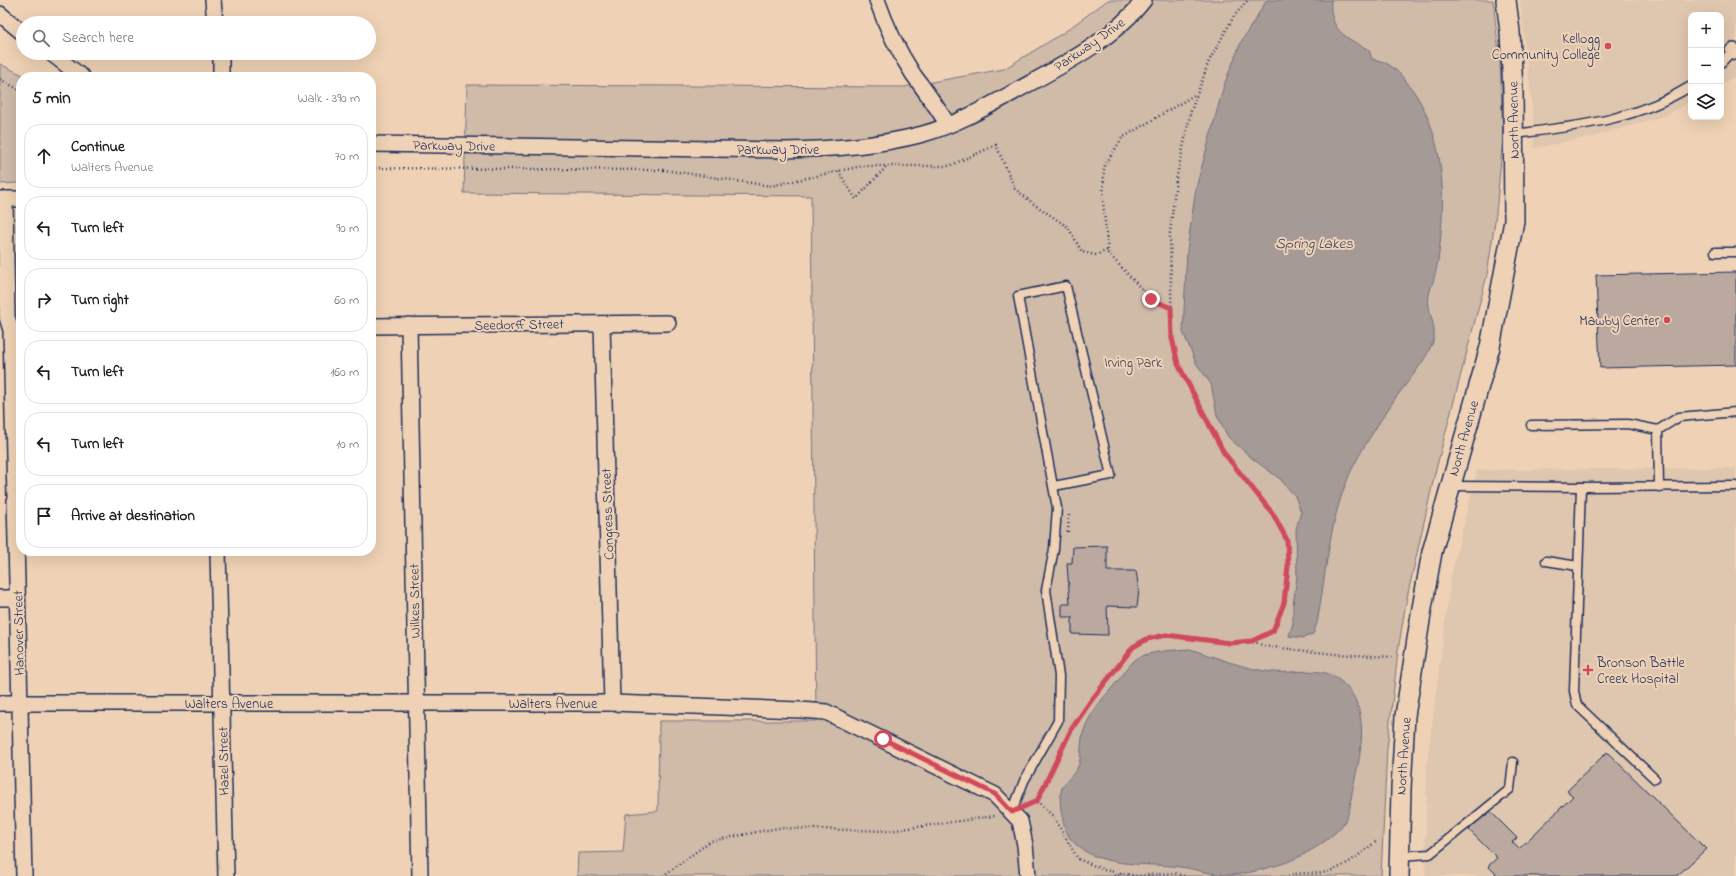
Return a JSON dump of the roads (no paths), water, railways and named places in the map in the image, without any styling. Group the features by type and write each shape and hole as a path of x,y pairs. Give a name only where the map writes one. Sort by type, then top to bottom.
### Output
{"street":[{"path":"213,0 214,16"},
{"path":"877,0 895,44 913,75 934,101 948,125"},
{"name":"Parkway Drive","path":"376,144 786,150 844,148 889,142 925,133 948,125 992,104 1087,48 1114,30 1144,0"},
{"name":"North Avenue","path":"1399,876 1398,856 1405,716 1432,552 1449,486 1490,347 1514,221 1514,134 1510,32 1506,0"},
{"path":"0,14 16,27"},
{"path":"60,60 76,72"},
{"path":"221,60 221,72"},
{"path":"3,199 16,198"},
{"name":"Hanover Street","path":"3,199 7,317 11,330 16,553"},
{"name":"Seedorff Street","path":"376,326 668,323"},
{"name":"Congress Street","path":"602,324 612,703"},
{"name":"Wilkes Street","path":"410,325 420,876"},
{"name":"Hanover Street","path":"16,556 24,876"},
{"name":"Hazel Street","path":"218,556 226,876"},
{"path":"0,598 17,598"},
{"name":"Walters Avenue","path":"0,703 612,703 826,712 995,794 1020,821 1025,845 1028,876"}],"lane":[{"path":"1724,60 1735,50"},
{"path":"1514,134 1600,122 1636,113 1672,98 1688,88"},
{"path":"1714,252 1736,252"},
{"path":"1012,812 1024,781 1058,721 1059,676 1046,590 1054,549 1057,508 1018,296 1066,286 1111,475 1067,485 1054,486"},
{"path":"1532,425 1628,424 1658,430 1679,417 1736,412"},
{"path":"1658,430 1659,487"},
{"path":"1449,486 1581,488 1736,486"},
{"path":"1581,488 1574,691 1577,705 1656,779"},
{"path":"1546,562 1578,566"},
{"path":"1398,856 1430,854 1510,789 1513,762"}],"water":[{"name":"Spring Lakes","path":"1267,0 1331,0 1333,19 1340,32 1369,50 1372,59 1386,63 1396,70 1409,85 1420,102 1429,121 1435,140 1440,161 1442,181 1442,223 1439,251 1429,301 1434,338 1421,365 1380,421 1354,465 1339,503 1334,523 1317,623 1313,634 1303,638 1289,636 1293,623 1293,605 1297,576 1296,529 1301,512 1295,496 1280,479 1253,459 1228,437 1217,415 1211,384 1196,363 1183,332 1187,251 1196,188 1224,85 1241,42"},
{"path":"1190,649 1232,663 1263,671 1312,671 1327,673 1346,686 1354,698 1359,711 1361,742 1349,810 1343,825 1317,847 1307,853 1278,865 1243,874 1224,875 1180,867 1121,863 1107,860 1080,848 1067,834 1060,806 1062,788 1075,772 1079,764 1083,734 1087,723 1100,702 1129,666 1140,657 1153,653"}],"place":[{"name":"Kellogg Community College","path":"1608,46"},
{"name":"Mawby Center","path":"1667,320"},
{"name":"Bronson Battle Creek Hospital","path":"1588,670"}],"park label":[{"name":"Irving Park","path":"1133,362"}]}
